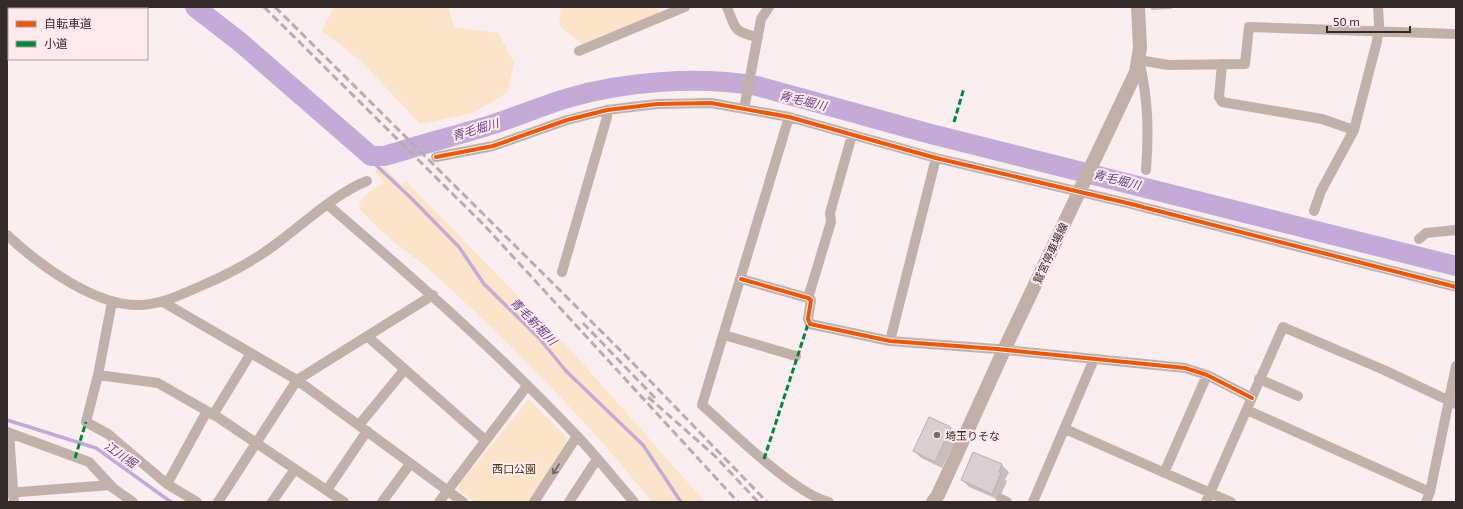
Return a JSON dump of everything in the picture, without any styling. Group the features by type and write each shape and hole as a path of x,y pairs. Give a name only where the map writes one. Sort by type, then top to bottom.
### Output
{"main road":[{"name":"鷲宮停車場線","path":"936,500 1004,350 1080,188 1131,84 1139,60 1140,48 1138,7"}],"street":[{"path":"579,51 685,7"},
{"path":"727,7 736,30 740,34 758,37"},
{"path":"745,106 762,19 769,7"},
{"path":"1314,211 1321,191 1354,130 1378,31 1378,7"},
{"path":"1146,170 1149,136 1146,98 1139,60 1168,65 1245,64 1249,27 1456,34"},
{"path":"1222,64 1219,97 1222,102 1322,119 1354,130"},
{"path":"436,157 493,146 567,120 607,110 632,106 711,103 745,106 936,158 1080,188 1456,287"},
{"path":"562,272 605,124 607,110"},
{"path":"789,118 702,406 802,490 822,501 829,502"},
{"path":"808,298 831,222 830,213 852,135"},
{"path":"890,341 936,158"},
{"path":"7,235 71,285 112,302 140,305 163,302 222,277 267,251 345,192 366,181"},
{"path":"328,205 433,295 527,386 577,436 634,502"},
{"path":"1419,239 1426,233 1456,230"},
{"path":"741,279 808,298 811,300 808,319 810,324 890,341 1004,350 1185,368 1207,375 1252,398"},
{"path":"218,502 297,380 433,295"},
{"path":"112,302 98,375 86,422 108,434 167,484 197,502"},
{"path":"163,302 297,380 463,502"},
{"path":"1208,497 1283,326 1452,402"},
{"path":"724,335 796,356"},
{"path":"367,336 485,440"},
{"path":"167,484 210,413 251,353"},
{"path":"1033,502 1094,359"},
{"path":"1426,502 1430,492 1452,402 1456,366"},
{"path":"327,490 363,428 405,369"},
{"path":"98,375 158,383 256,442 344,502"},
{"path":"1164,473 1207,375"},
{"path":"1259,379 1298,396"},
{"path":"439,502 527,386"},
{"path":"1247,410 1430,492"},
{"path":"1065,429 1164,473 1208,497 1231,502"},
{"path":"110,485 11,496 8,433 89,462 110,485 133,502"},
{"path":"534,502 577,436"},
{"path":"569,502 597,459"},
{"path":"382,502 410,464"},
{"path":"272,502 295,469"}],"green space":[{"path":"334,7 448,7 454,27 498,33 514,62 508,92 473,113 420,124 361,61 322,31"},
{"path":"561,7 661,7 651,24 591,51 559,26"},
{"path":"385,167 402,185 407,182 576,356 705,502 652,502 575,412 520,355 434,274 383,233 369,219 359,208 360,203 368,193 384,183 374,170"},
{"name":"西口公園","path":"529,399 566,437 566,444 530,502 475,502 459,490 460,483"}],"building":[{"path":"929,417 951,427 935,462 913,451"},
{"path":"973,452 1002,464 999,472 1001,473 992,494 961,480"}],"waterway":[{"name":"青毛堀川","path":"195,7 240,42 371,156 384,156 472,131 590,92 638,84 662,82 711,81 734,83 757,86 927,133 1456,266"},
{"name":"青毛新堀川","path":"371,156 377,166 459,247 484,284 539,338 566,371 643,445 681,502"},
{"name":"江川堀","path":"7,420 96,448 171,502"}],"railway":[{"path":"264,7 484,225 738,502"},
{"path":"275,7 627,357 767,502"},
{"path":"583,323 656,399"},
{"path":"648,397 715,456 758,502"}],"marked path":[{"path":"954,122 964,88"},
{"path":"764,459 809,321"},
{"path":"75,458 86,422"}],"cycle path":[{"path":"436,157 493,146 567,120 607,110 657,104 711,103 789,117 936,158 1127,203 1456,287"},
{"path":"741,279 808,298 811,300 808,319 810,324 890,341 997,349 1185,368 1207,375 1252,398"}],"place":[{"name":"埼玉りそな","path":"937,435"}]}
